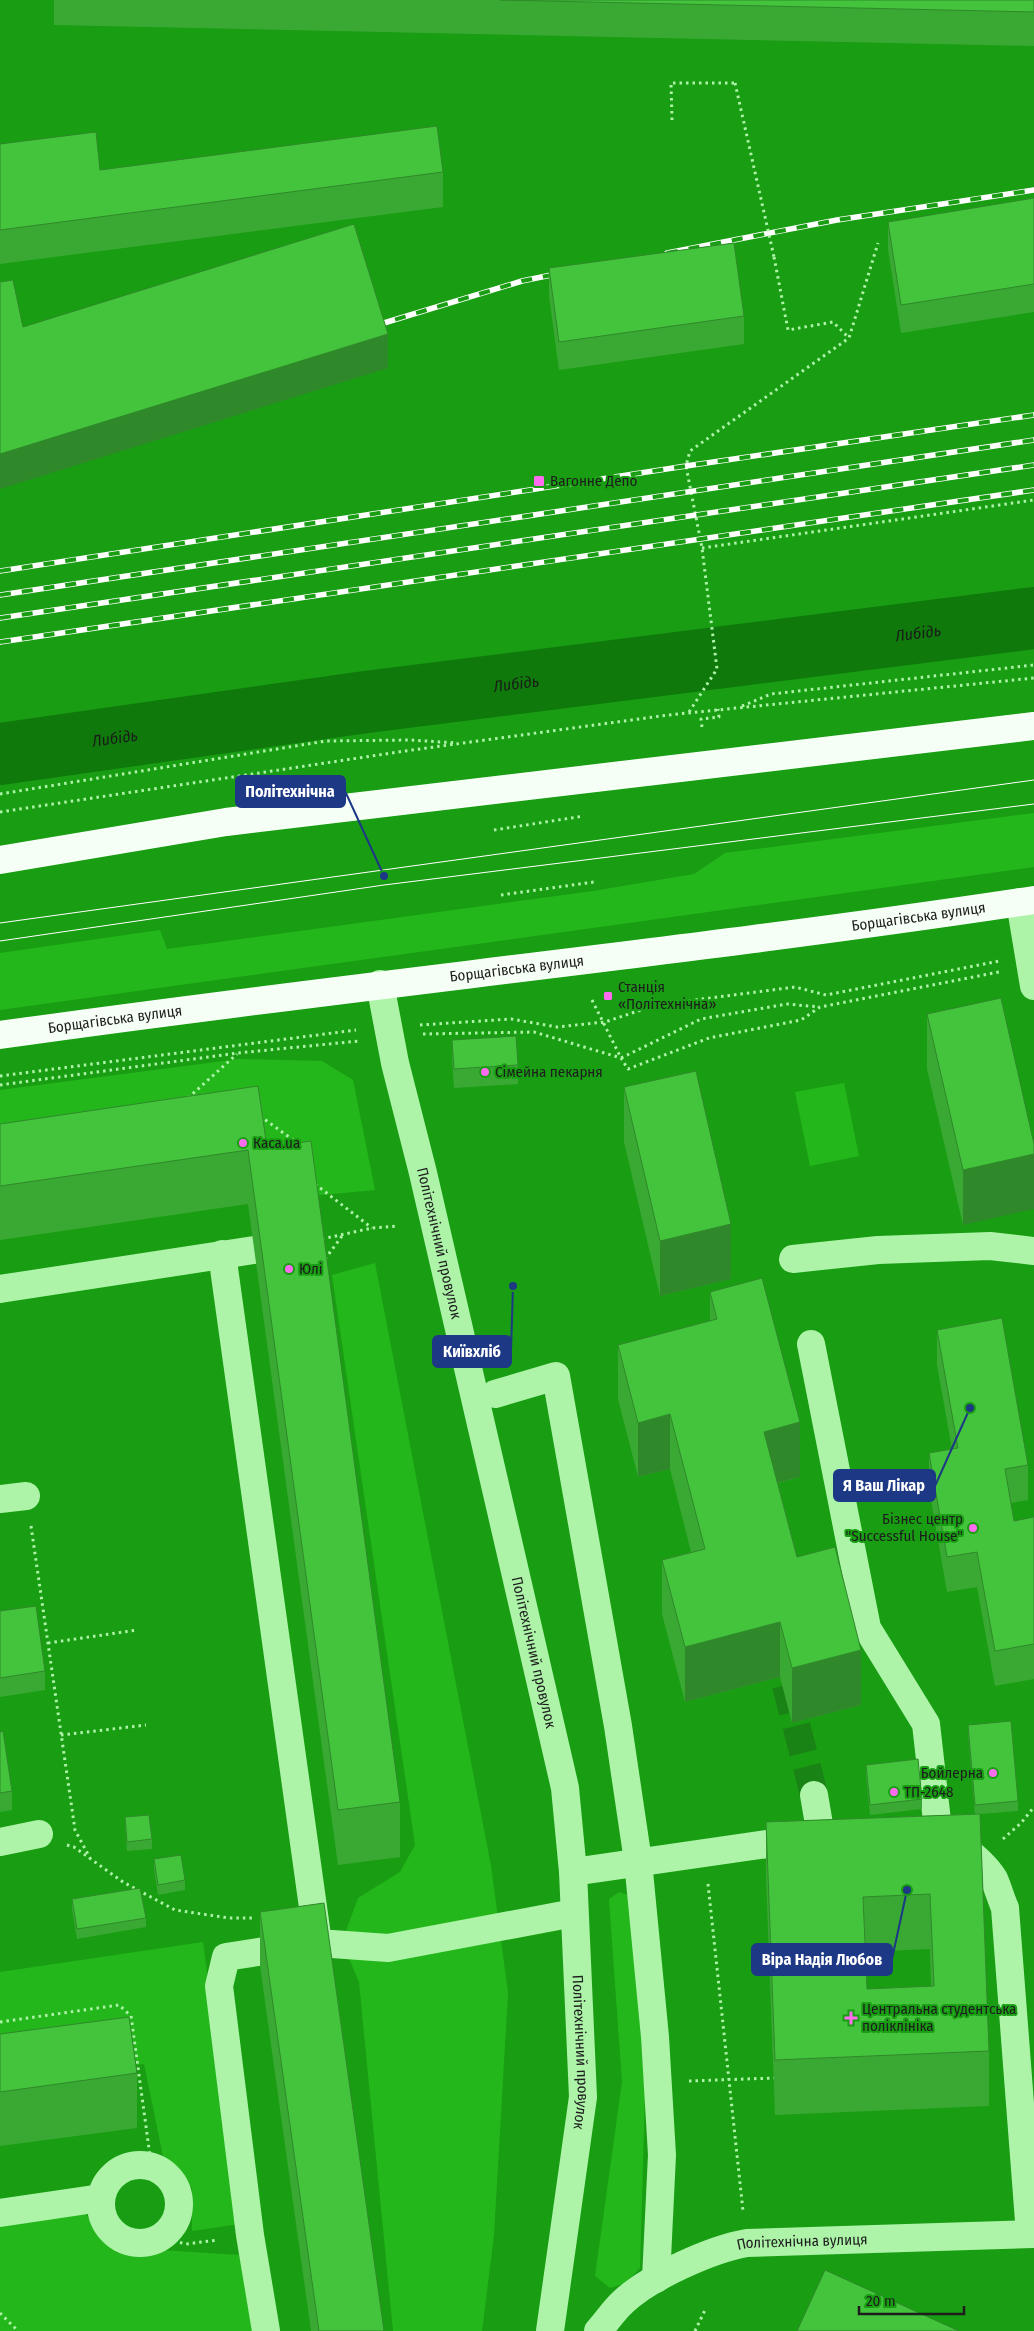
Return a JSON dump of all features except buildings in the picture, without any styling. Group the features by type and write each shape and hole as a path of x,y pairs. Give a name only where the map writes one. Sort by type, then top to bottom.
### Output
{"main road":[{"path":"0,860 226,822 1034,726"},
{"name":"Борщагівська вулиця","path":"0,1035 380,984 614,958 1027,901"}],"street":[{"path":"1027,901 1031,969"},
{"name":"Політехнічний провулок","path":"380,984 395,1064 423,1173 566,1788 573,1872 583,2096 550,2331"},
{"path":"793,1259 878,1250 981,1246 1034,1252"},
{"path":"0,1289 254,1250"},
{"path":"222,1254 318,1943"},
{"path":"811,1344 867,1628 926,1724 937,1821 945,1832 978,1862 993,1879 1005,1908 1032,2234"},
{"path":"495,1394 556,1376 618,1726 638,1861 655,2036 661,2146 656,2279"},
{"path":"814,1795 821,1836"},
{"path":"908,1825 937,1821"},
{"path":"573,1872 638,1861 850,1832"},
{"path":"0,1842 39,1834"},
{"path":"266,2331 250,2235 219,1986 226,1957 318,1943 388,1948 574,1913"},
{"path":"135,2164 148,2165 160,2170 170,2178 178,2197 177,2216 171,2228 173,2241 136,2243 118,2236 105,2223 101,2210 101,2198 105,2186 112,2176 123,2168 135,2164"},
{"path":"0,2213 101,2198"},
{"name":"Політехнічна вулиця","path":"598,2331 624,2301 656,2279 728,2246 747,2243 1032,2234"}],"path":[{"path":"672,120 671,83 735,83 774,257 788,330 834,322 849,338"},
{"path":"688,712 717,669 702,548 686,466 690,451 849,338 878,243"},
{"path":"702,548 1034,500"},
{"path":"740,708 771,694 1034,665"},
{"path":"0,812 688,712 1034,678"},
{"path":"702,727 701,719 719,717 718,710"},
{"path":"0,794 326,741 410,740 465,743"},
{"path":"494,830 584,816"},
{"path":"501,895 594,882"},
{"path":"0,1085 390,1032 534,1032 621,1058 700,1018 787,1004 820,1007 1031,969"},
{"path":"0,1076 511,1019 557,1027 605,1022 656,1005 794,987 826,995 1031,969"},
{"path":"592,1000 628,1069 709,1038 801,1020 820,1007"},
{"path":"182,1104 238,1053"},
{"path":"253,1111 296,1142 298,1150"},
{"path":"312,1181 372,1228"},
{"path":"317,1239 342,1236 372,1228 398,1226"},
{"path":"320,1266 342,1236"},
{"path":"13,1498 48,1643 75,1830 90,1858"},
{"path":"48,1643 137,1630"},
{"path":"61,1734 146,1725"},
{"path":"978,1862 1021,1823 1034,1807"},
{"path":"39,1834 74,1847 123,1882 175,1910 228,1918 260,1918"},
{"path":"704,1852 747,2243"},
{"path":"0,2022 119,2005 131,2016 150,2156 148,2165"},
{"path":"695,2331 706,2308"},
{"path":"0,2313 18,2331"}],"green space":[{"path":"1034,813 1034,867 0,1010 0,953 160,930 167,949 593,891 694,874 725,853"},
{"path":"239,1059 322,1061 353,1080 375,1190 311,1196 0,1179 0,1090"},
{"path":"844,1083 859,1156 810,1166 795,1092"},
{"path":"375,1263 491,1866 508,1993 494,2235 482,2331 393,2331 359,1982 342,1942 358,1898 400,1872 415,1845 332,1275"},
{"path":"619,1892 631,1896 645,2095 640,2268 626,2283 610,2288 595,2276 622,2082 609,1899"},
{"path":"203,1942 240,2224 192,2231 192,2188 163,2156 144,2064 0,2083 0,1972"},
{"path":"82,2210 117,2253 160,2250 240,2255 252,2331 0,2331 0,2223"}],"waterway":[{"name":"Либідь","path":"0,754 366,702 1034,618"}],"tunnel":[{"path":"786,1685 814,1795"}],"tram line":[{"path":"0,923 1034,780"},
{"path":"0,941 384,885 1034,804"}],"railway":[{"path":"667,253 837,220 1034,190"},
{"path":"374,326 522,281 561,273"},
{"path":"0,571 1034,415"},
{"path":"0,595 1034,440"},
{"path":"0,618 1034,465"},
{"path":"0,642 1034,490"}],"place":[{"name":"Вагонне Депо","path":"539,481"},
{"name":"Політехнічна","path":"384,876"},
{"name":"Станція «Політехнічна»","path":"608,996"},
{"name":"Сімейна пекарня","path":"485,1072"},
{"name":"Каса.ua","path":"243,1143"},
{"name":"Юлі","path":"289,1269"},
{"name":"Київхліб","path":"513,1286"},
{"name":"Я Ваш Лікар","path":"970,1408"},
{"name":"Бізнес центр \"Successful House\"","path":"973,1528"},
{"name":"Бойлерна","path":"993,1773"},
{"name":"ТП-2648","path":"894,1792"},
{"name":"Віра Надія Любов","path":"907,1890"},
{"name":"Центральна студентська поліклініка","path":"851,2018"}]}
